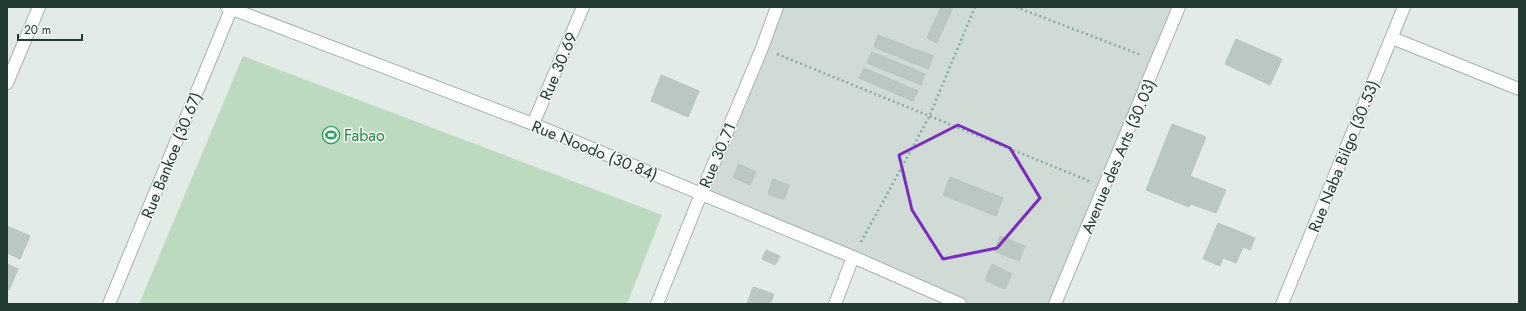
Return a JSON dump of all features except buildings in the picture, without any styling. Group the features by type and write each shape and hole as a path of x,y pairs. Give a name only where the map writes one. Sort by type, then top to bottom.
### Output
{"street":[{"path":"7,83 39,7"},
{"name":"Rue 30.69","path":"533,124 583,7"},
{"name":"Rue 30.71","path":"657,304 762,48 777,7"},
{"name":"Avenue des Arts (30.03)","path":"1055,304 1179,7"},
{"name":"Rue Naba Bilgo (30.53)","path":"1282,304 1404,7"},
{"name":"Rue Noodo (30.84)","path":"230,8 533,124 853,257 960,304"},
{"name":"Rue Bankoe (30.67)","path":"110,304 230,8"},
{"path":"1392,38 1519,89"},
{"path":"835,304 853,257"}],"path":[{"path":"853,257 929,117 974,7"},
{"path":"1016,7 1157,62"},
{"path":"762,48 929,117 1105,187"}],"highlighted area":[{"path":"958,125 1010,148 1040,198 997,248 943,259 912,210 899,155"}],"shaded area":[{"path":"777,7 1179,7 1055,304 960,304 701,194"}],"green space":[{"name":"Fabao","path":"243,56 662,215 627,304 139,304"}],"place":[{"name":"Fabao","path":"331,135"}]}
